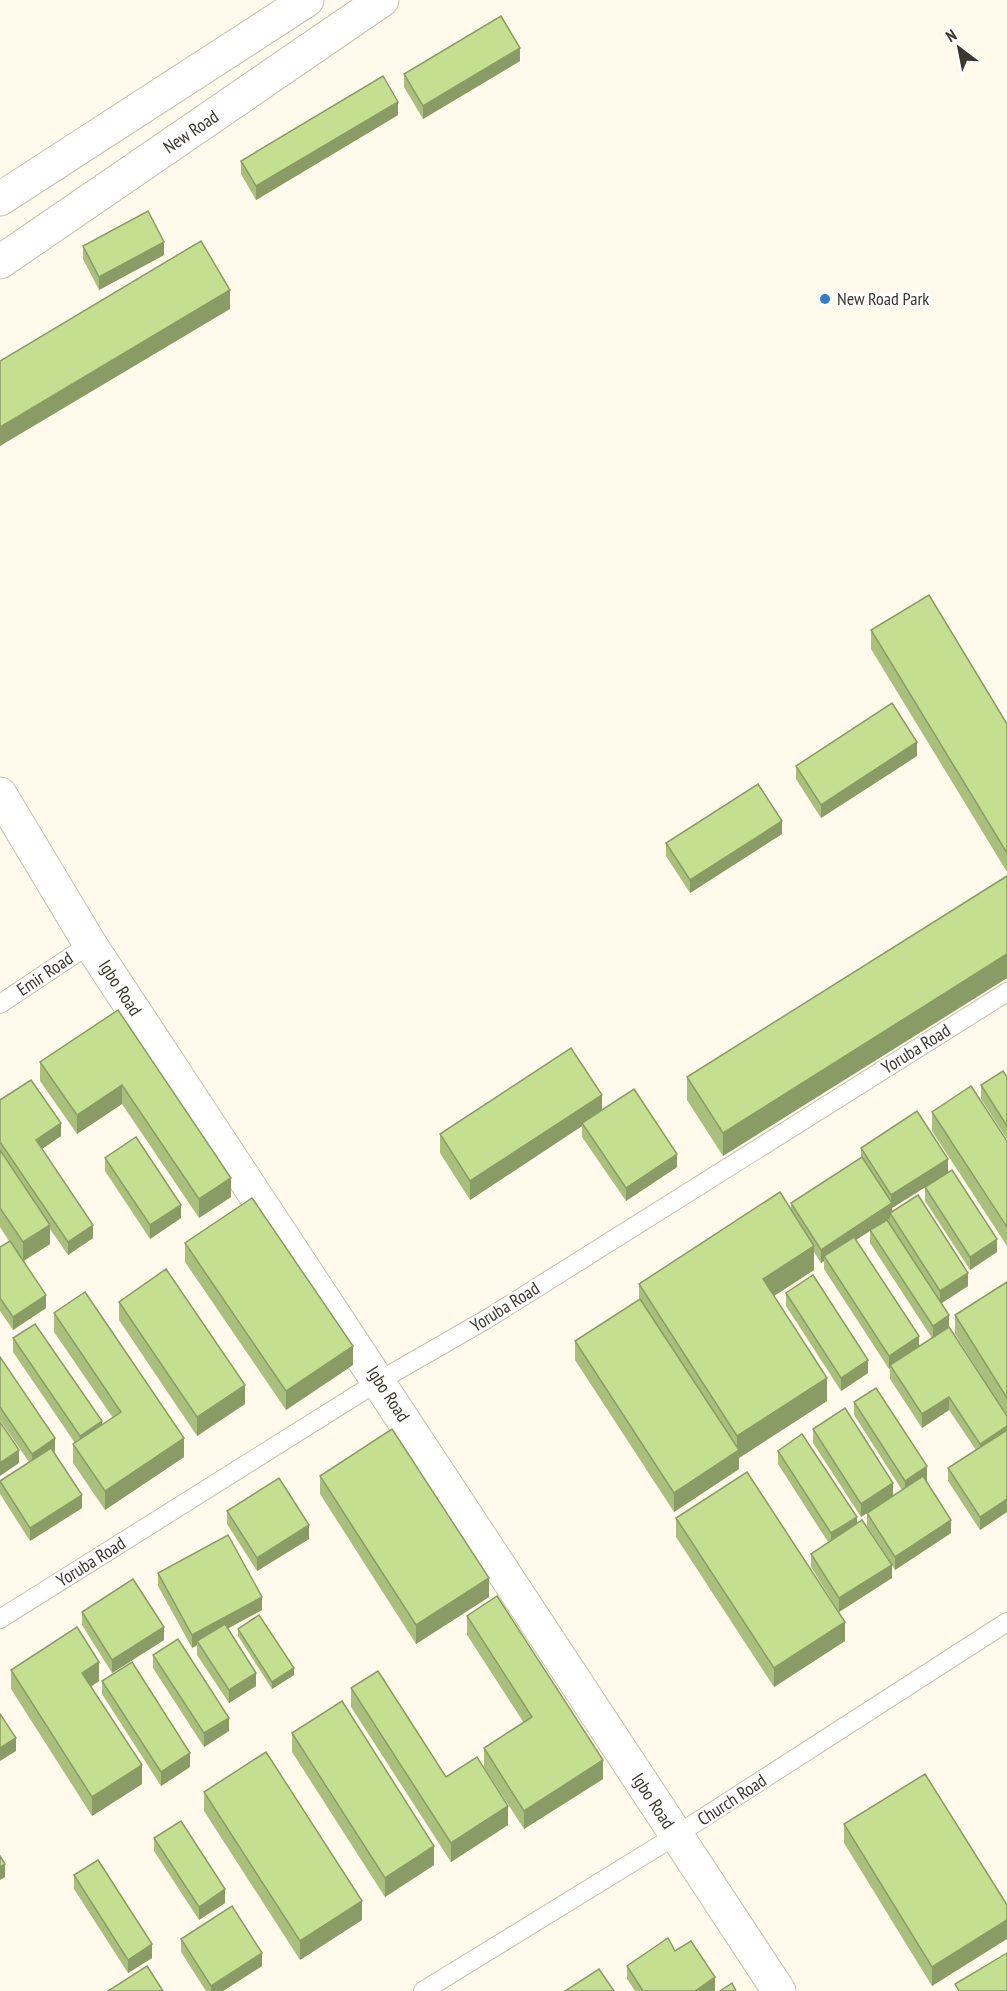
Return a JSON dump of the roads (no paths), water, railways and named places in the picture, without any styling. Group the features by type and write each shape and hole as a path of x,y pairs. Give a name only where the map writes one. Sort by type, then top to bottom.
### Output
{"street":[{"path":"0,199 307,0"},
{"name":"New Road","path":"0,262 382,0"},
{"name":"Igbo Road","path":"0,794 90,944 380,1381 675,1836 779,1991"}],"lane":[{"name":"Emir Road","path":"0,1004 90,944"},
{"name":"Yoruba Road","path":"0,1619 380,1381 487,1319 1007,992"},
{"name":"Church Road","path":"423,1991 675,1836 1007,1622"}],"place":[{"name":"New Road Park","path":"825,299"}]}
